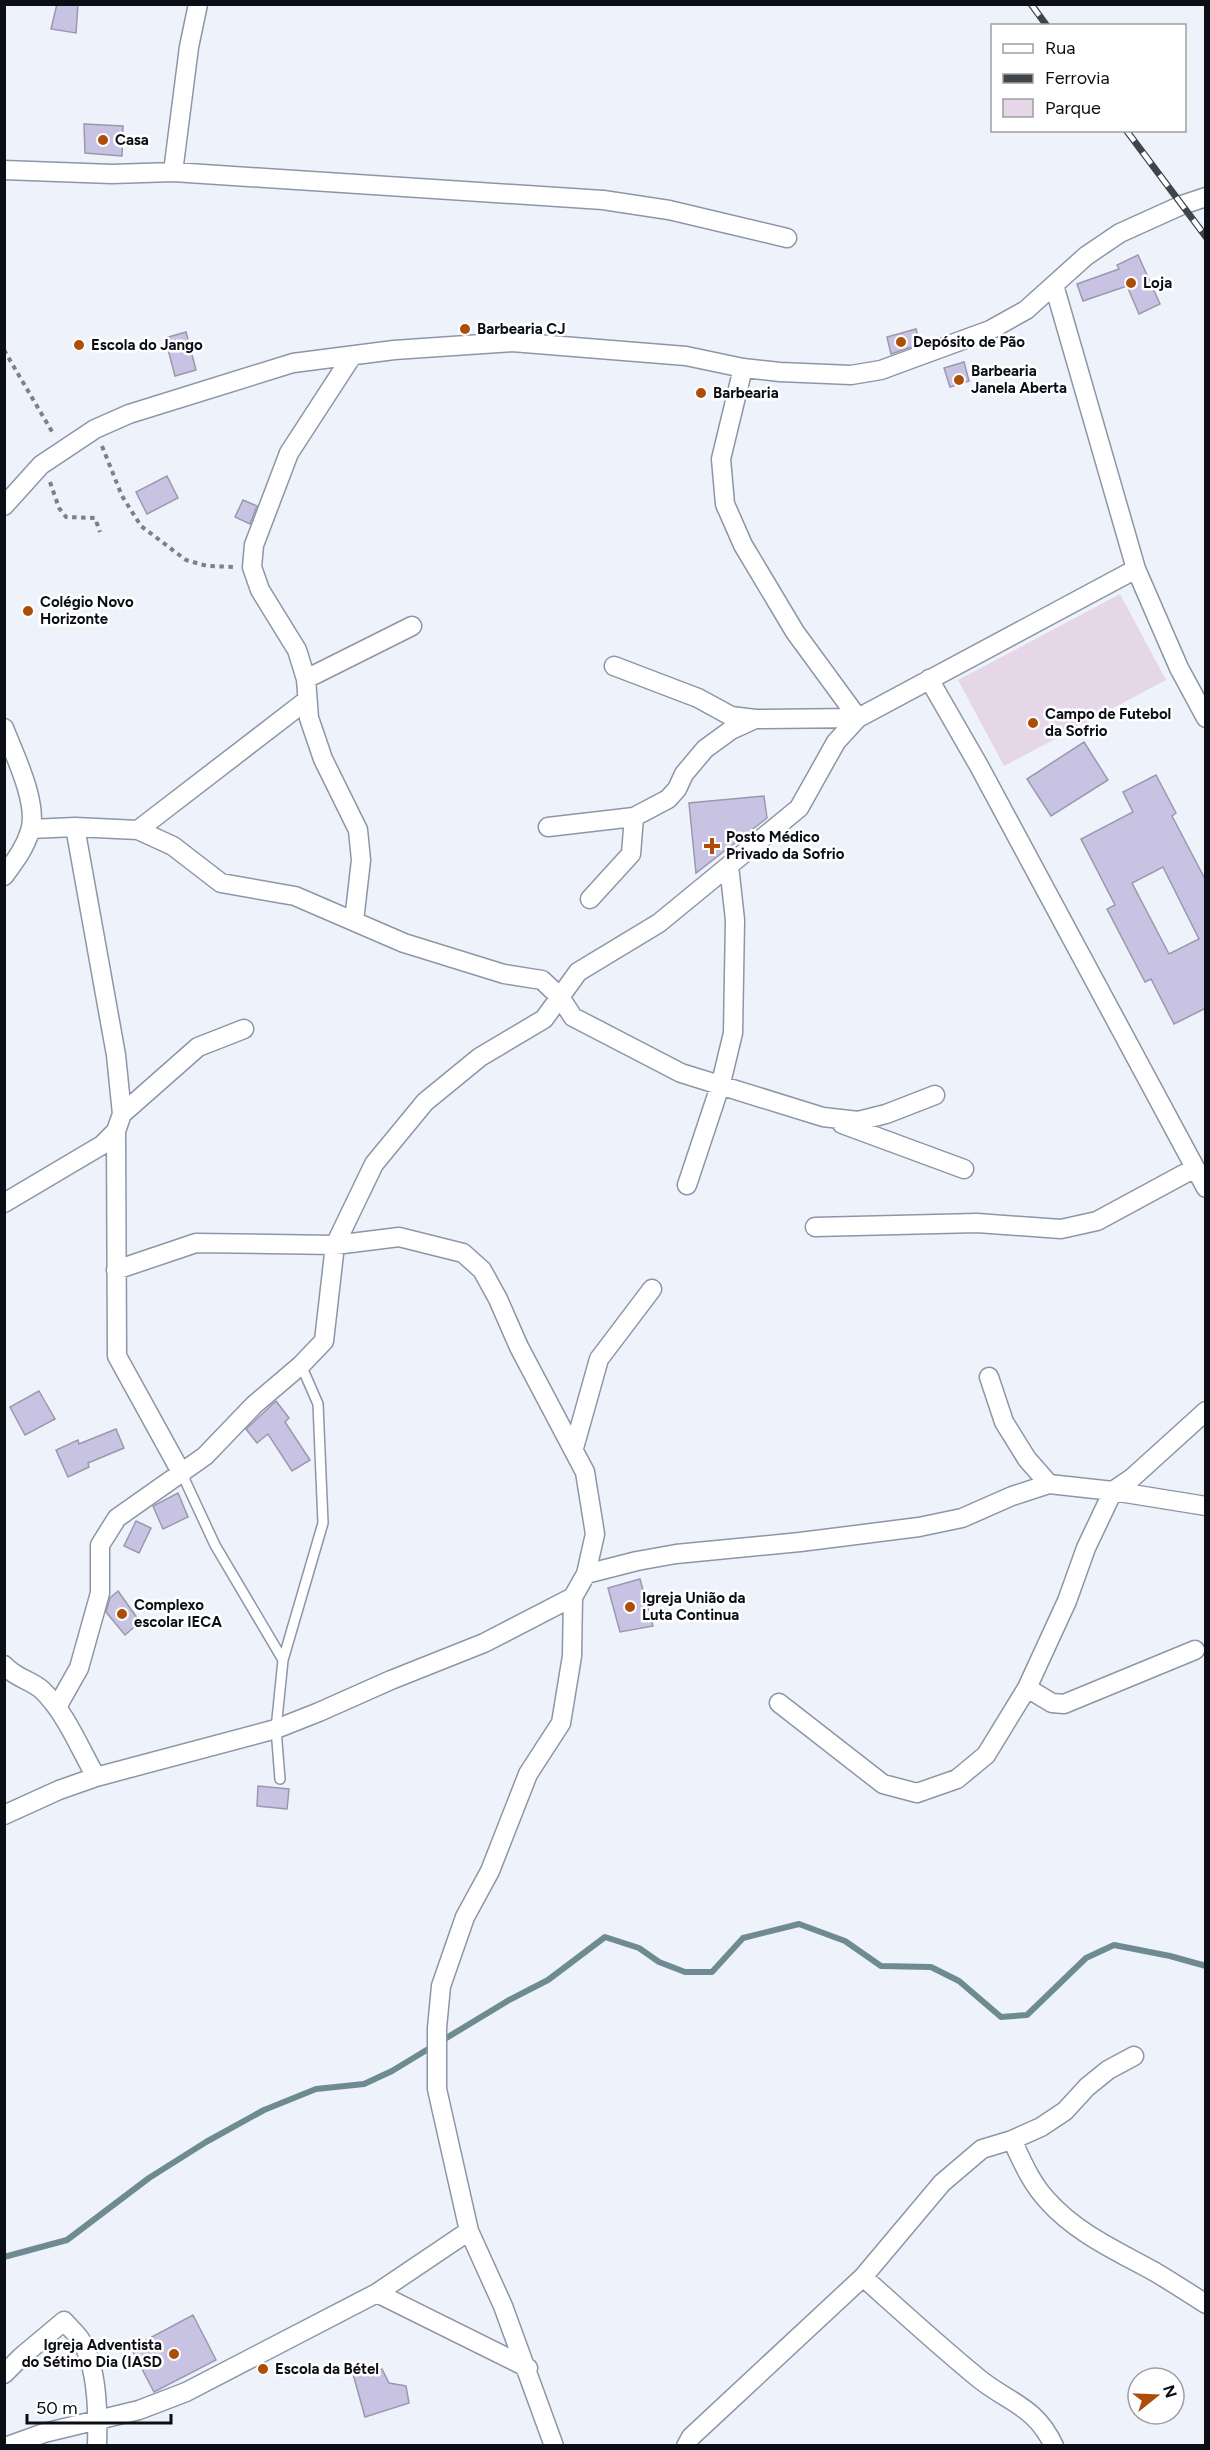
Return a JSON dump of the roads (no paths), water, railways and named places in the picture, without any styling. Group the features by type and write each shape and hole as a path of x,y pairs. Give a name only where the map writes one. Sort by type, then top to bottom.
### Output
{"street":[{"path":"173,172 189,47 198,4"},
{"path":"4,170 112,174 173,172 603,200 669,210 787,238"},
{"path":"4,506 35,472 62,449 95,429 129,414 293,363 394,350 512,342 687,357 743,368 819,374 851,375 881,370 990,330 1026,310 1086,256 1120,232 1182,205 1206,198"},
{"path":"1054,285 1136,568 1179,668 1206,718"},
{"path":"352,356 289,453 254,545 252,567 260,590 297,650 306,679 309,718 323,759 358,830 362,860 354,921"},
{"path":"743,368 721,459 725,504 743,545 795,632 858,718"},
{"path":"57,1707 79,1668 100,1593 100,1545 117,1518 205,1456 254,1405 301,1365 324,1341 335,1245 374,1164 425,1102 480,1057 544,1019 578,972 659,923 799,808 836,742 858,718 1136,568"},
{"path":"306,679 412,626"},
{"path":"614,666 698,698 731,716 755,719 858,718"},
{"path":"929,679 979,766 1206,1188"},
{"path":"138,831 307,700"},
{"path":"548,826 634,817 668,799 677,789 684,774 705,749 731,730 755,719"},
{"path":"4,728 26,787 31,806 32,829 22,851 4,876"},
{"path":"590,899 631,854 634,817"},
{"path":"75,827 116,1055 119,1122 117,1356 182,1474"},
{"path":"32,829 75,827 138,831 173,846 221,883 295,896 404,943 504,974 542,981 560,997 573,1017 681,1072 823,1117 964,1169"},
{"path":"687,1185 721,1083 733,1033 735,920 729,866"},
{"path":"4,1203 102,1145 119,1122 198,1047 244,1029"},
{"path":"823,1117 858,1121 886,1114 935,1095"},
{"path":"815,1227 977,1222 1060,1228 1097,1221 1195,1168"},
{"path":"116,1270 196,1243 335,1245 399,1237 463,1252 482,1270 498,1299 519,1347 585,1472 595,1534 586,1574 573,1598 572,1656 561,1723 528,1774 490,1871 465,1917 441,1986 437,2028 437,2089 470,2231 528,2368 554,2445"},
{"path":"574,1448 598,1359 652,1288"},
{"path":"989,1377 1004,1422 1027,1459 1049,1484"},
{"path":"779,1704 883,1784 917,1793 957,1779 986,1755 1027,1688 1067,1601 1086,1548 1113,1491 1132,1478 1206,1411"},
{"path":"586,1574 676,1554 919,1527 962,1518 1012,1496 1049,1484 1113,1491 1206,1506"},
{"path":"4,1815 59,1790 96,1777 276,1729 484,1643 573,1598"},
{"path":"1027,1688 1052,1703 1064,1704 1195,1650"},
{"path":"4,1665 10,1672 41,1689 57,1707 96,1777"},
{"path":"686,2445 691,2437 863,2277 942,2183 982,2149 1012,2140 1041,2127 1065,2111 1087,2087 1108,2070 1134,2056"},
{"path":"1012,2140 1026,2172 1046,2200 1069,2220 1101,2243 1206,2304"},
{"path":"9,2445 44,2433 139,2410 186,2392 377,2293 470,2231"},
{"path":"863,2277 981,2380 1031,2412 1047,2430 1054,2445"},
{"path":"377,2293 528,2368"},
{"path":"4,2374 64,2322 80,2339 91,2364 98,2419 97,2445"}],"lane":[{"path":"280,1779 276,1729 283,1660 323,1523 318,1404 301,1365"},
{"path":"182,1474 215,1545 283,1660"}],"waterway":[{"path":"4,2257 67,2240 149,2178 206,2142 264,2110 316,2089 364,2084 392,2071 509,2000 548,1980 605,1937 639,1948 659,1962 685,1972 712,1972 743,1938 799,1924 845,1941 881,1966 931,1967 959,1981 1001,2017 1027,2015 1086,1958 1114,1945 1206,1966"}],"railway":[{"path":"1031,4 1046,24"},
{"path":"1127,132 1206,237"}],"place":[{"name":"Casa","path":"103,140"},
{"name":"Loja","path":"1131,283"},
{"name":"Barbearia CJ","path":"465,329"},
{"name":"Depósito de Pão","path":"901,342"},
{"name":"Escola do Jango","path":"79,345"},
{"name":"Barbearia Janela Aberta","path":"959,380"},
{"name":"Barbearia","path":"701,393"},
{"name":"Colégio Novo Horizonte","path":"28,611"},
{"name":"Campo de Futebol da Sofrio","path":"1033,723"},
{"name":"Posto Médico Privado da Sofrio","path":"712,846"},
{"name":"Igreja União da Luta Continua","path":"630,1607"},
{"name":"Complexo escolar IECA","path":"122,1614"},
{"name":"Igreja Adventista do Sétimo Dia (IASD","path":"174,2354"},
{"name":"Escola da Bétel","path":"263,2369"}]}
